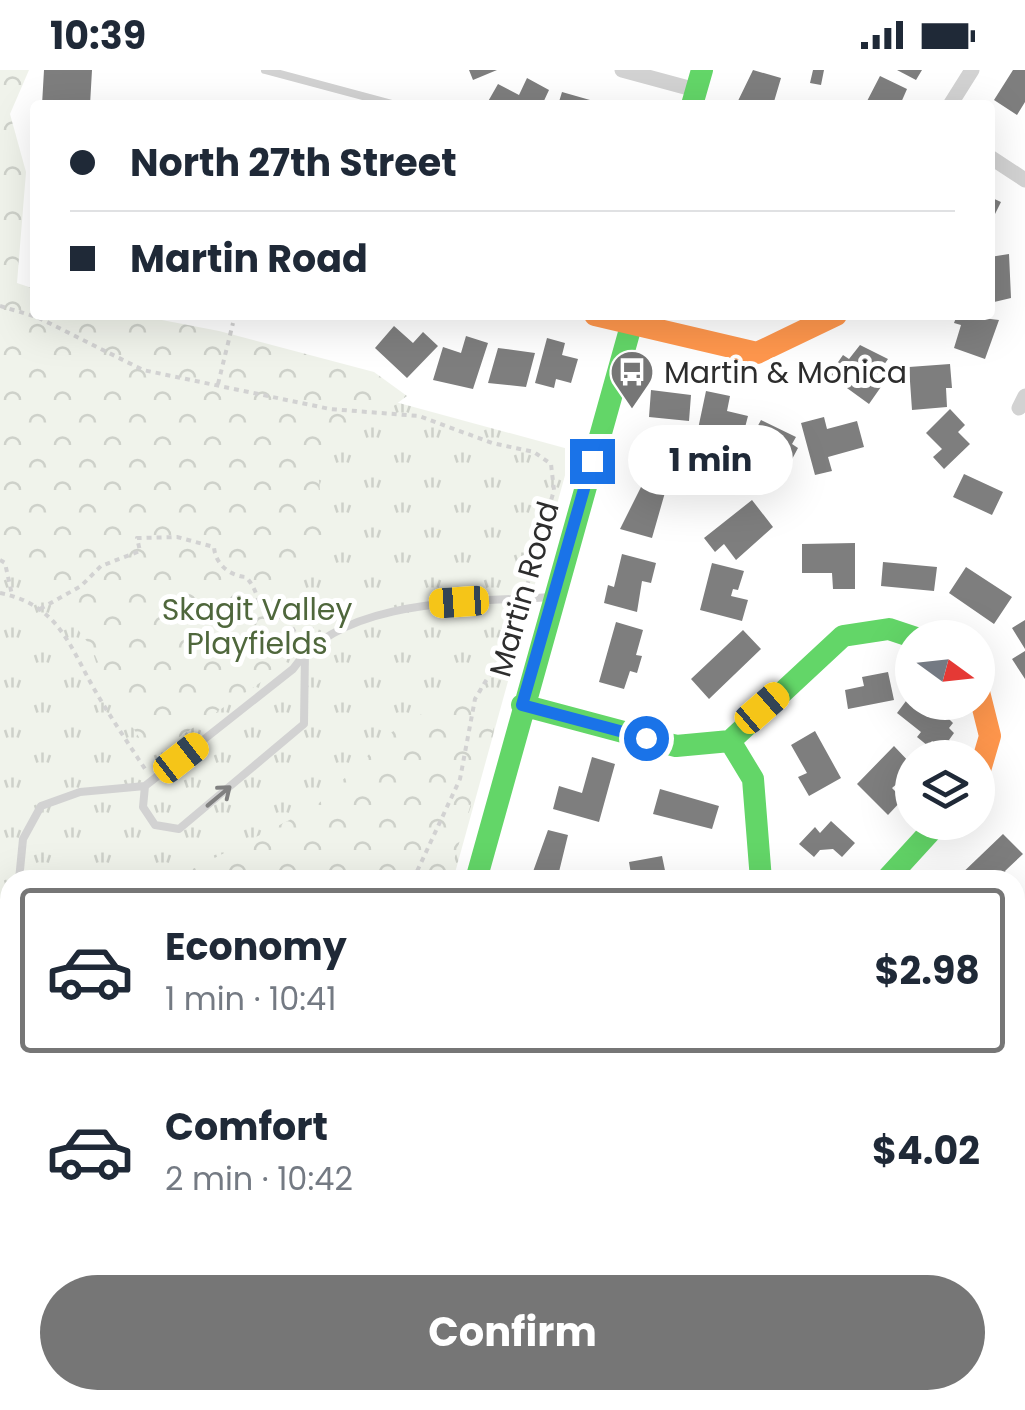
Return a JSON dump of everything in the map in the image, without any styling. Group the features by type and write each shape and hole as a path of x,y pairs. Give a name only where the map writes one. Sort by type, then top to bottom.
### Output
{"street":[{"path":"622,70 697,88"},
{"path":"953,100 972,70"},
{"path":"995,160 1025,180"},
{"path":"633,320 758,353 826,320"},
{"name":"Martin Road","path":"479,870 633,320"},
{"path":"522,705 676,746 730,740 843,636 895,631"},
{"path":"730,740 752,779 760,870"},
{"path":"895,870 923,840"}],"lane":[{"path":"265,70 377,100"},
{"path":"20,870 23,838 41,806 80,792 149,783 293,669 305,652 336,629 427,605 553,598"},
{"path":"149,783 144,808 155,825 180,829 304,724 305,652"}],"path":[{"path":"0,306 30,315"},
{"path":"42,320 143,370 330,410 419,416 492,443 534,452 551,464 554,490 518,626 475,699 460,779 418,870"},
{"path":"218,384 233,324"},
{"path":"40,609 82,586 101,566 142,547 137,538 153,535 214,547 226,570 250,582 265,612 287,618 305,652"},
{"path":"0,560 5,563 12,595"},
{"path":"0,592 40,609 70,638 104,707 149,783"}],"green space":[{"path":"0,70 29,70 10,114 26,172 17,283 30,287 30,320 162,320 219,331 374,372 407,396 368,425 330,428 318,469 325,547 293,571 277,591 291,645 282,668 151,756 112,695 92,648 63,610 0,551"},
{"name":"Skagit Valley Playfields","path":"0,295 30,312 30,320 93,320 572,450 456,870 0,870"},
{"path":"471,684 503,697 451,870 191,870 315,807 392,732"},
{"path":"0,820 6,843 4,870 0,870"}],"building":[{"path":"44,70 92,70 90,100 42,100"},
{"path":"469,70 497,70 473,80"},
{"path":"753,70 781,78 774,100 738,100"},
{"path":"813,70 824,70 821,85 810,83"},
{"path":"897,70 922,70 916,80"},
{"path":"1013,70 1025,70 1025,102 1017,115 994,100"},
{"path":"880,76 907,89 902,100 868,100"},
{"path":"527,78 549,90 544,100 489,100 498,84 519,95"},
{"path":"562,92 590,100 560,100"},
{"path":"1009,254 1011,298 995,302 995,256"},
{"path":"999,320 985,359 954,348 961,325 954,323"},
{"path":"394,326 413,343 423,332 438,346 407,378 375,348"},
{"path":"466,336 488,343 473,389 433,380 443,347 461,353"},
{"path":"547,338 565,343 562,355 578,359 571,383 556,379 554,388 535,383"},
{"path":"860,345 888,359 875,378 883,384 869,404 829,375 843,355 849,359"},
{"path":"498,348 535,353 526,387 488,383"},
{"path":"950,364 952,388 946,388 947,407 912,410 909,367"},
{"path":"651,390 691,395 689,421 649,417"},
{"path":"706,391 730,396 727,411 748,416 742,439 698,429"},
{"path":"950,409 965,425 958,432 970,444 944,469 933,457 942,449 926,433"},
{"path":"824,417 827,429 857,421 864,447 828,457 832,471 815,475 801,423"},
{"path":"761,420 796,437 792,444 798,448 790,463 748,444"},
{"path":"964,474 1003,492 992,515 953,497"},
{"path":"643,483 666,489 652,538 620,529"},
{"path":"752,500 773,527 736,560 724,544 715,552 704,538"},
{"path":"855,543 855,589 833,589 832,573 802,573 802,544"},
{"path":"622,554 656,563 651,583 642,581 637,612 604,603 608,585 614,587"},
{"path":"883,562 937,567 934,591 881,586"},
{"path":"712,563 744,571 738,590 733,589 731,596 748,600 742,621 700,610"},
{"path":"966,567 1012,597 995,622 949,593"},
{"path":"1025,620 1025,649 1012,628"},
{"path":"616,622 643,630 636,655 642,656 637,673 630,671 624,689 599,682"},
{"path":"743,630 761,649 709,699 691,679"},
{"path":"1025,651 1025,679 1012,659"},
{"path":"888,672 894,700 848,709 845,690 864,686 862,677"},
{"path":"906,720 953,723 949,728 954,733 949,740 921,740 917,737 921,732"},
{"path":"815,731 841,778 809,796 798,777 807,773 791,745"},
{"path":"894,746 895,808 888,815 857,784"},
{"path":"592,757 615,764 599,822 553,809 559,786 582,793"},
{"path":"660,789 719,806 712,829 653,814"},
{"path":"831,821 855,843 842,857 833,849 820,850 814,857 799,844 815,827 820,833"},
{"path":"548,830 568,835 559,870 534,870"},
{"path":"1003,834 1023,854 1006,870 965,870"},
{"path":"662,856 665,870 630,870 629,862"}],"traffic: fast":[{"path":"693,100 702,70"},
{"path":"479,870 633,320"},
{"path":"760,870 753,779 730,741 843,636 895,631"},
{"path":"522,705 676,746 730,741"},
{"path":"895,870 923,840"}],"traffic: slow":[{"path":"616,320 757,353 826,320"},
{"path":"986,720 989,740"}],"place":[{"name":"Martin & Monica","path":"632,410"}],"route":[{"path":"592,461 522,705 646,738"}]}
